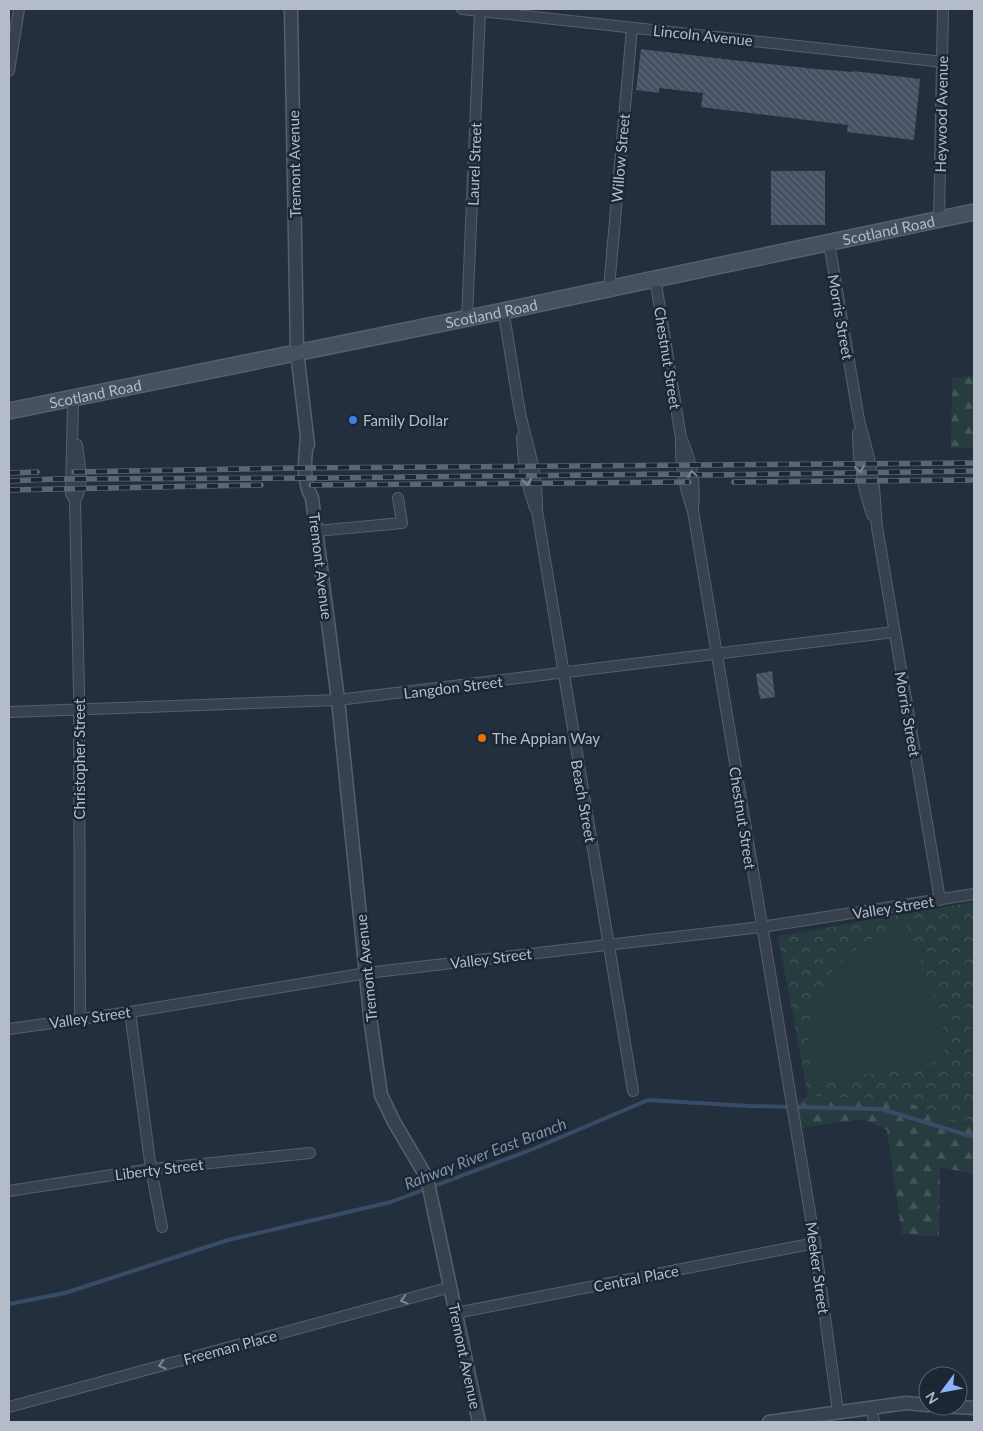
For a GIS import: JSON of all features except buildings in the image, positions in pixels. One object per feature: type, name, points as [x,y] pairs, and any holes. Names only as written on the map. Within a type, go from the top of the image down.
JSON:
[{"type":"main road","name":"Scotland Road","points":[[9,412],[504,311],[974,212]]},
{"type":"street","points":[[9,71],[19,9]]},
{"type":"street","name":"Tremont Avenue","points":[[290,9],[297,352],[307,439],[304,464],[308,492],[312,498],[338,700],[371,1024],[381,1095],[394,1122],[427,1178],[478,1422]]},
{"type":"street","name":"Lincoln Avenue","points":[[462,9],[943,62]]},
{"type":"street","name":"Heywood Avenue","points":[[939,220],[943,9]]},
{"type":"street","name":"Laurel Street","points":[[467,318],[480,11]]},
{"type":"street","name":"Willow Street","points":[[609,288],[632,28]]},
{"type":"street","name":"Morris Street","points":[[829,243],[858,420],[858,456],[863,488],[877,527],[940,900]]},
{"type":"street","name":"Chestnut Street","points":[[655,278],[681,438],[680,460],[685,489],[693,511],[795,1124]]},
{"type":"street","name":"Beach Street","points":[[504,311],[521,417],[523,460],[528,490],[537,511],[633,1091]]},
{"type":"street","name":"Christopher Street","points":[[73,399],[74,425],[71,494],[75,500],[79,708],[80,1019]]},
{"type":"street","points":[[316,531],[402,522],[398,498]]},
{"type":"street","name":"Langdon Street","points":[[9,712],[338,700],[563,674],[894,632]]},
{"type":"street","name":"Valley Street","points":[[9,1029],[130,1012],[367,973],[761,927],[974,894]]},
{"type":"street","points":[[130,1012],[151,1169],[162,1227]]},
{"type":"street","name":"Meeker Street","points":[[795,1124],[815,1243],[838,1412]]},
{"type":"street","name":"Liberty Street","points":[[9,1191],[151,1169],[310,1153]]},
{"type":"street","name":"Central Place","points":[[456,1313],[815,1243]]},
{"type":"street","name":"Freeman Place","points":[[9,1407],[451,1287]]},
{"type":"street","points":[[769,1422],[906,1403],[918,1404]]},
{"type":"street","points":[[871,1408],[874,1422]]},
{"type":"green space","points":[[974,376],[974,448],[951,448],[952,378]]},
{"type":"green space","points":[[974,902],[974,1128],[899,1099],[808,1096],[778,936]]},
{"type":"green space","points":[[907,926],[938,1005],[947,1046],[936,1061],[902,1069],[813,1081],[808,1041],[813,1013],[819,994],[828,978],[853,951],[868,941]]},
{"type":"green space","points":[[974,1008],[974,1078],[969,1042]]},
{"type":"green space","points":[[808,1096],[899,1099],[974,1128],[974,1174],[940,1167],[939,1237],[902,1234],[887,1130],[863,1119],[800,1128],[797,1103]]},
{"type":"waterway","name":"Rahway River East Branch","points":[[9,1304],[65,1293],[228,1240],[391,1202],[533,1149],[648,1100],[749,1106],[881,1109],[974,1137]]},
{"type":"railway","points":[[74,472],[295,468],[974,463]]},
{"type":"railway","points":[[9,481],[54,479],[707,475],[974,471]]},
{"type":"railway","points":[[9,473],[37,472]]},
{"type":"railway","points":[[734,482],[974,480]]},
{"type":"railway","points":[[311,485],[689,482]]},
{"type":"railway","points":[[9,490],[261,485]]},
{"type":"place","name":"Family Dollar","points":[[353,420]]},
{"type":"place","name":"The Appian Way","points":[[482,738]]}]
